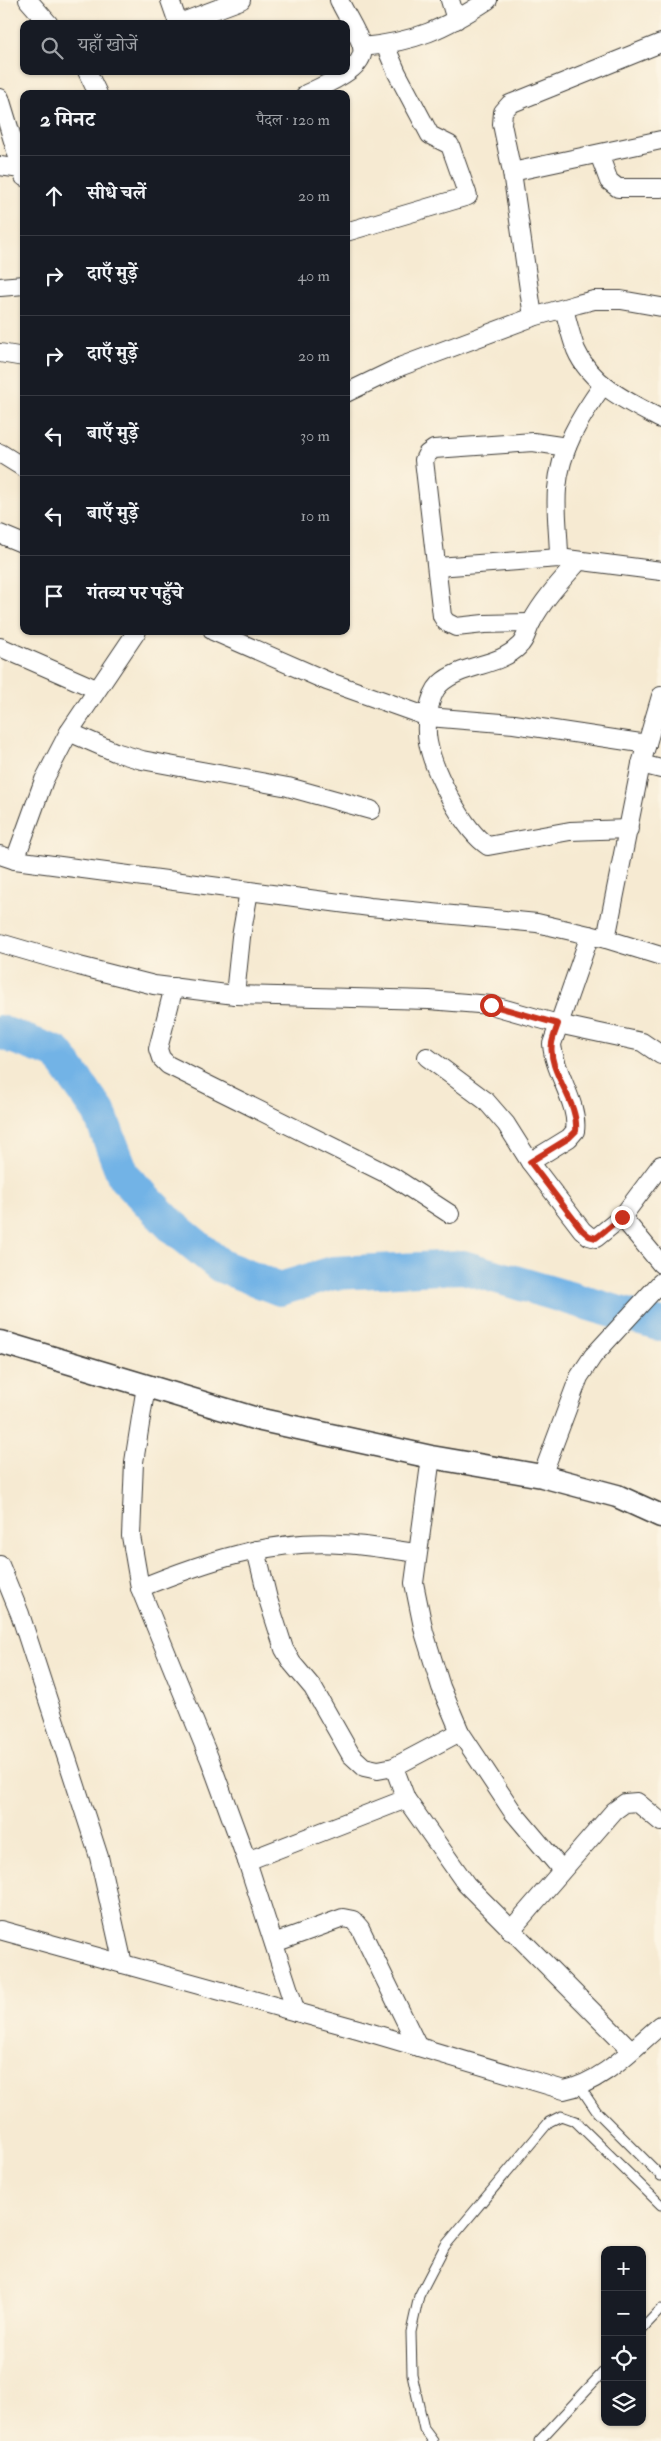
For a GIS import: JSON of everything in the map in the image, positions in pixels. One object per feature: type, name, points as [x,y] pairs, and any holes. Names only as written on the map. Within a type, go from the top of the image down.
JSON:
[{"type":"street","points":[[28,0],[46,20]]},
{"type":"street","points":[[170,0],[177,20]]},
{"type":"street","points":[[186,20],[241,0]]},
{"type":"street","points":[[339,0],[349,20]]},
{"type":"street","points":[[450,0],[456,20]]},
{"type":"street","points":[[362,47],[385,45],[420,38],[456,20],[488,0]]},
{"type":"street","points":[[350,22],[362,47],[361,60],[350,70]]},
{"type":"street","points":[[533,316],[512,172],[502,124],[502,112],[510,104],[661,43]]},
{"type":"street","points":[[350,231],[468,196],[450,144],[430,135],[397,73],[385,45]]},
{"type":"street","points":[[88,75],[96,90]]},
{"type":"street","points":[[313,90],[341,75]]},
{"type":"street","points":[[0,98],[20,163]]},
{"type":"street","points":[[512,172],[661,140]]},
{"type":"street","points":[[599,154],[609,181],[618,188],[661,188]]},
{"type":"street","points":[[0,166],[20,172]]},
{"type":"street","points":[[0,287],[20,285]]},
{"type":"street","points":[[350,391],[402,366],[533,316],[564,310],[594,300],[621,300],[661,307]]},
{"type":"street","points":[[564,310],[577,351],[590,372],[604,385],[631,404],[661,419]]},
{"type":"street","points":[[0,354],[20,356]]},
{"type":"street","points":[[559,558],[557,489],[567,447],[576,424],[604,385]]},
{"type":"street","points":[[531,623],[451,626],[442,616],[424,460],[427,454],[434,449],[501,442],[533,442],[567,447]]},
{"type":"street","points":[[0,453],[20,466]]},
{"type":"street","points":[[0,534],[20,542]]},
{"type":"street","points":[[437,567],[559,558],[661,572]]},
{"type":"street","points":[[578,562],[549,595],[531,623],[522,642],[510,653],[452,676],[440,683],[433,693],[428,717],[428,742],[452,801],[474,834],[488,846],[570,831],[629,829]]},
{"type":"street","points":[[133,635],[69,732],[44,780],[8,858],[453,917],[537,923],[598,937],[661,956]]},
{"type":"street","points":[[221,635],[328,682],[428,717],[514,724],[647,744]]},
{"type":"street","points":[[0,648],[96,689]]},
{"type":"street","points":[[530,1162],[569,1138],[576,1131],[575,1114],[553,1058],[552,1044],[558,1024],[598,937],[629,829],[641,764],[661,696]]},
{"type":"street","points":[[69,732],[115,752],[142,760],[288,788],[370,810]]},
{"type":"street","points":[[641,764],[661,769]]},
{"type":"street","points":[[235,995],[241,937],[249,891]]},
{"type":"street","points":[[0,943],[154,985],[235,995],[429,1000],[491,1005],[558,1024],[642,1042],[661,1055]]},
{"type":"street","points":[[174,987],[158,1049],[161,1058],[168,1065],[393,1177],[450,1214]]},
{"type":"street","points":[[427,1058],[486,1101],[506,1124],[530,1162],[582,1230],[589,1236],[596,1238],[622,1217],[661,1165]]},
{"type":"street","points":[[622,1217],[640,1242],[661,1264]]},
{"type":"street","points":[[542,1476],[574,1389],[593,1356],[660,1284]]},
{"type":"street","points":[[0,1342],[257,1419],[431,1457],[542,1476],[617,1496],[661,1516]]},
{"type":"street","points":[[146,1386],[134,1462],[131,1536],[140,1588],[210,1760],[248,1861],[296,2012]]},
{"type":"street","points":[[431,1457],[414,1584],[424,1632],[441,1687],[460,1732],[513,1812],[562,1870]]},
{"type":"street","points":[[140,1588],[194,1566],[256,1550],[292,1545],[340,1544],[417,1553]]},
{"type":"street","points":[[256,1550],[268,1599],[284,1649],[292,1663],[313,1688],[351,1755],[364,1767],[378,1770],[394,1767],[460,1732]]},
{"type":"street","points":[[0,1565],[20,1614],[96,1848],[123,1964]]},
{"type":"street","points":[[394,1767],[406,1799],[466,1884],[510,1931],[631,2050]]},
{"type":"street","points":[[248,1861],[406,1799]]},
{"type":"street","points":[[510,1931],[614,1811],[625,1803],[637,1802],[661,1822]]},
{"type":"street","points":[[274,1943],[343,1918],[353,1920],[360,1928],[418,2047]]},
{"type":"street","points":[[0,1930],[296,2012],[564,2090],[580,2086],[595,2079],[661,2025]]},
{"type":"lane","points":[[580,2086],[597,2112],[661,2176]]},
{"type":"lane","points":[[433,2441],[424,2429],[412,2374],[412,2332],[419,2296],[445,2246],[549,2122],[561,2116],[575,2121],[661,2205]]},
{"type":"lane","points":[[646,2325],[661,2309]]},
{"type":"lane","points":[[539,2441],[601,2374]]},
{"type":"waterway","points":[[0,1032],[57,1053],[99,1112],[124,1177],[172,1226],[221,1266],[280,1289],[333,1273],[463,1267],[661,1325]]},
{"type":"route","points":[[491,1005],[558,1024],[552,1044],[553,1058],[575,1114],[576,1131],[569,1138],[530,1162],[582,1230],[589,1236],[596,1238],[622,1217]]}]
